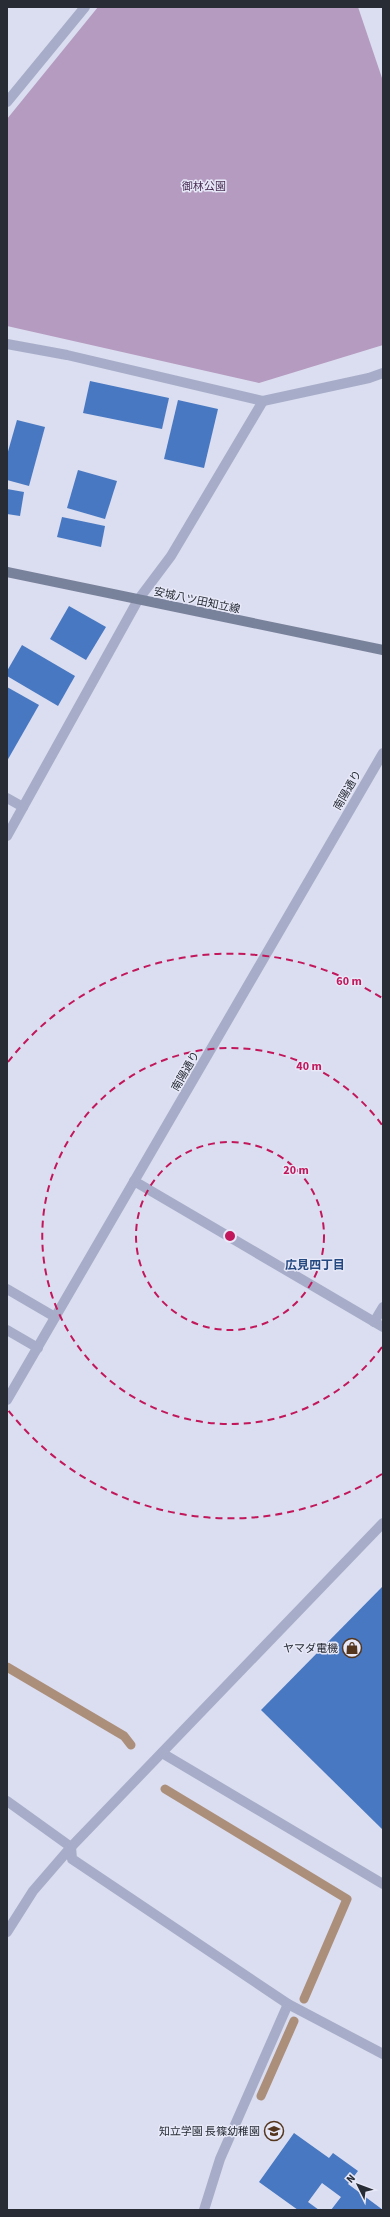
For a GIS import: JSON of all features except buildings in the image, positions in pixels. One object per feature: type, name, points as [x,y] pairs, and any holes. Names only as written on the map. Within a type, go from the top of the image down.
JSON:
[{"type":"main road","name":"安城八ツ田知立線","points":[[7,572],[383,650]]},
{"type":"street","points":[[7,102],[85,7]]},
{"type":"street","points":[[7,344],[67,355],[263,402],[369,378],[383,373]]},
{"type":"street","points":[[7,836],[138,600],[171,556],[263,402]]},
{"type":"street","name":"南陽通り","points":[[7,1400],[383,753]]},
{"type":"street","points":[[7,798],[23,807]]},
{"type":"street","points":[[134,1181],[379,1325],[383,1307]]},
{"type":"street","points":[[7,1290],[55,1317]]},
{"type":"street","points":[[7,1330],[38,1348]]},
{"type":"street","points":[[7,1932],[33,1890],[71,1847],[383,1523]]},
{"type":"street","points":[[162,1753],[383,1884]]},
{"type":"street","points":[[7,1801],[71,1847],[72,1859],[288,2004],[383,2054]]},
{"type":"street","points":[[204,2210],[220,2159],[288,2004]]},
{"type":"green space","name":"御林公園","points":[[98,7],[358,7],[383,81],[383,345],[259,383],[7,326],[7,119]]},
{"type":"waterway","points":[[7,1667],[124,1736],[131,1745]]},
{"type":"waterway","points":[[165,1789],[347,1899],[304,1999]]},
{"type":"waterway","points":[[261,2096],[294,2021]]},
{"type":"place","name":"ヤマダ電機","points":[[352,1648]]},
{"type":"place","name":"知立学園 長篠幼稚園","points":[[274,2131]]},
{"type":"district","name":"広見四丁目","points":[[315,1265]]}]
